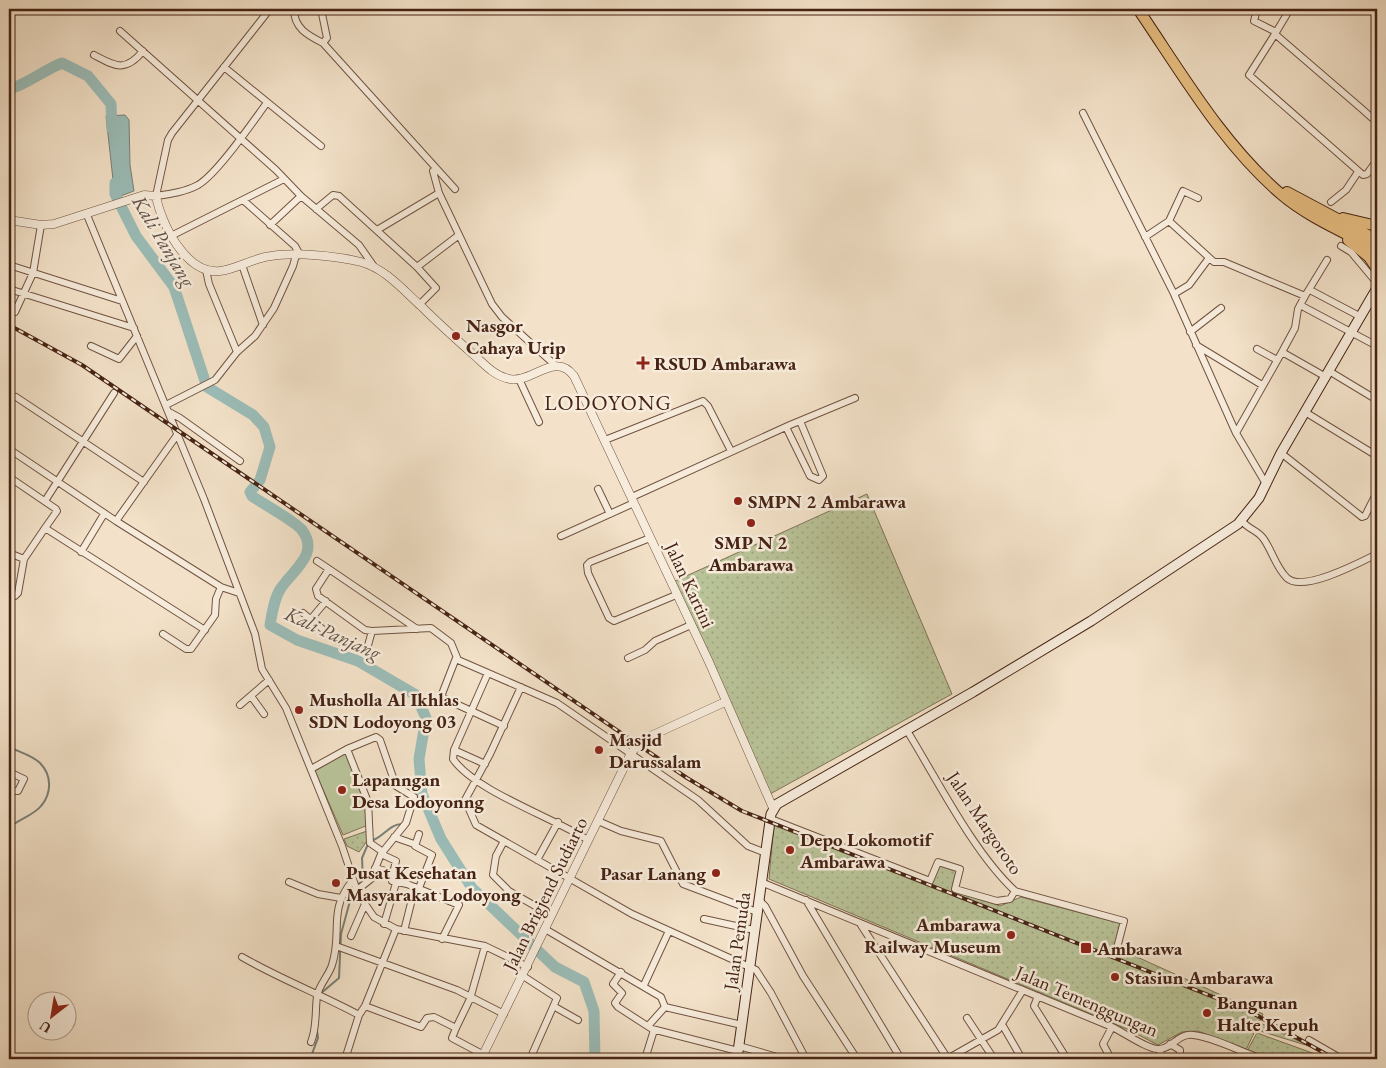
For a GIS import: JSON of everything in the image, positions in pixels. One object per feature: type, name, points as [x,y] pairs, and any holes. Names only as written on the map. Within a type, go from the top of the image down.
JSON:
[{"type":"highway","points":[[1138,9],[1244,159],[1271,185],[1377,250]]},
{"type":"highway","points":[[1318,214],[1377,226]]},
{"type":"highway","points":[[1318,214],[1377,240]]},
{"type":"highway","points":[[1318,214],[1369,258],[1377,269]]},
{"type":"main road","points":[[773,808],[782,800],[973,692],[1091,622],[1242,520],[1254,507],[1281,453],[1377,288]]},
{"type":"main road","name":"Jalan Pemuda","points":[[738,1052],[756,912],[773,808]]},
{"type":"street","points":[[270,9],[168,140],[156,196],[164,225],[188,258],[206,270],[219,271],[269,256],[298,255],[344,259],[375,268],[388,276],[494,372],[504,378],[519,380],[555,365],[502,318],[492,304],[438,193],[434,171]]},
{"type":"street","points":[[294,9],[294,18],[304,34],[322,43],[455,189]]},
{"type":"street","points":[[321,9],[327,38],[322,43]]},
{"type":"street","points":[[1256,9],[1254,21],[1275,33],[1372,118],[1377,118]]},
{"type":"street","points":[[1290,9],[1249,75],[1363,176],[1367,174],[1377,160]]},
{"type":"street","points":[[120,30],[284,178],[301,196],[359,245],[375,268]]},
{"type":"street","points":[[94,55],[115,66],[123,66],[134,62],[143,52]]},
{"type":"street","points":[[224,67],[266,104],[321,146]]},
{"type":"street","points":[[9,220],[41,225],[54,224],[87,215],[113,204],[144,195],[156,196],[184,190],[200,184],[240,138],[266,104]]},
{"type":"street","points":[[1082,113],[1174,294],[1236,433],[1266,484]]},
{"type":"street","points":[[1331,202],[1346,190],[1358,172]]},
{"type":"street","points":[[171,236],[284,178]]},
{"type":"street","points":[[1145,237],[1169,221],[1183,191],[1198,198]]},
{"type":"street","points":[[377,230],[438,193]]},
{"type":"street","points":[[316,209],[336,194],[417,267],[436,288],[419,305]]},
{"type":"street","points":[[270,225],[301,196]]},
{"type":"street","points":[[167,409],[215,380],[237,352],[255,336],[286,283],[298,255],[295,246],[243,200]]},
{"type":"street","points":[[87,215],[176,435],[204,499],[255,634],[262,670],[286,708],[342,846],[355,886],[365,904],[374,917],[396,929],[485,946],[528,967]]},
{"type":"street","points":[[1169,221],[1216,263],[1224,262],[1305,296]]},
{"type":"street","points":[[15,312],[32,273],[41,225]]},
{"type":"street","points":[[417,267],[459,235]]},
{"type":"street","points":[[1341,246],[1351,252],[1377,283]]},
{"type":"street","points":[[1174,294],[1188,285],[1209,258]]},
{"type":"street","points":[[1236,433],[1295,328],[1300,305],[1327,260]]},
{"type":"street","points":[[9,265],[122,301]]},
{"type":"street","points":[[242,265],[263,325]]},
{"type":"street","points":[[206,270],[209,284],[237,352]]},
{"type":"street","points":[[9,289],[134,328]]},
{"type":"street","points":[[1310,290],[1360,317]]},
{"type":"street","points":[[1300,305],[1377,346]]},
{"type":"street","points":[[1190,332],[1221,308]]},
{"type":"street","points":[[91,346],[119,359],[137,336]]},
{"type":"street","points":[[1195,344],[1262,385]]},
{"type":"street","points":[[1258,349],[1278,360]]},
{"type":"street","points":[[1282,352],[1377,400]]},
{"type":"street","name":"Jalan Kartini","points":[[555,365],[567,368],[574,376],[606,440],[690,626],[709,662],[773,808]]},
{"type":"street","points":[[519,380],[540,422]]},
{"type":"street","points":[[45,501],[114,393]]},
{"type":"street","points":[[16,397],[144,482]]},
{"type":"street","points":[[561,536],[610,514],[633,500],[731,451],[855,398]]},
{"type":"street","points":[[606,440],[702,401],[708,406],[731,451]]},
{"type":"street","points":[[167,409],[240,461]]},
{"type":"street","points":[[1305,412],[1377,456]]},
{"type":"street","points":[[786,427],[810,476],[819,480],[823,476],[800,421]]},
{"type":"street","points":[[116,522],[176,435]]},
{"type":"street","points":[[9,449],[116,522],[222,587],[240,593]]},
{"type":"street","points":[[1281,453],[1360,516],[1365,516],[1375,502],[1377,492]]},
{"type":"street","points":[[9,477],[57,510],[24,559],[18,593],[15,596],[9,594]]},
{"type":"street","points":[[598,489],[610,514]]},
{"type":"street","points":[[81,552],[104,514]]},
{"type":"street","points":[[1242,520],[1248,528],[1263,538],[1284,575],[1292,582],[1303,582],[1330,576],[1377,554]]},
{"type":"street","points":[[45,528],[205,630]]},
{"type":"street","points":[[650,538],[587,565],[588,573],[598,597],[609,618],[614,621],[676,595]]},
{"type":"street","points":[[9,553],[24,559]]},
{"type":"street","points":[[317,562],[417,629]]},
{"type":"street","points":[[329,569],[316,589],[316,593],[326,602],[358,625],[372,631],[431,628],[436,631],[451,643],[456,658],[442,697],[504,726]]},
{"type":"street","points":[[163,634],[186,649],[191,649],[215,615],[216,599],[222,587]]},
{"type":"street","points":[[311,619],[326,602]]},
{"type":"street","points":[[302,613],[336,640],[364,651],[367,649],[372,631]]},
{"type":"street","points":[[628,658],[645,650],[655,641],[690,626]]},
{"type":"street","points":[[456,658],[558,703],[698,800],[748,846],[766,853]]},
{"type":"street","points":[[488,673],[454,750],[453,759],[477,781],[558,822],[588,840]]},
{"type":"street","points":[[240,705],[269,680]]},
{"type":"street","points":[[521,687],[477,781],[467,796],[466,804],[476,825],[668,933],[756,970],[772,993],[806,1059]]},
{"type":"street","points":[[251,696],[264,714]]},
{"type":"street","name":"Jalan Brigjend Sudiarto","points":[[482,1057],[528,967],[551,915],[631,753],[644,739],[725,702]]},
{"type":"street","name":"Jalan Margoroto","points":[[906,729],[982,852],[1002,880],[1015,891],[1124,921],[1126,923],[1118,944]]},
{"type":"street","points":[[311,769],[347,749],[375,737],[378,738],[396,786],[414,797],[406,823],[382,853],[371,879],[355,886],[340,898],[336,912],[336,946],[332,965],[317,993],[311,1042]]},
{"type":"street","points":[[347,749],[368,802],[369,840],[382,853],[396,862],[392,873],[392,881],[459,904],[442,939]]},
{"type":"street","points":[[454,750],[485,764]]},
{"type":"street","points":[[9,772],[24,779],[18,791],[9,791]]},
{"type":"street","points":[[598,821],[622,831],[661,841],[683,884],[756,912]]},
{"type":"street","points":[[536,860],[558,822]]},
{"type":"street","points":[[770,823],[930,881],[938,862],[960,869],[955,888],[997,901],[1009,899],[1015,891]]},
{"type":"street","points":[[414,844],[419,834]]},
{"type":"street","points":[[394,837],[414,844],[432,855],[417,888],[404,931]]},
{"type":"street","points":[[504,841],[496,856],[493,875],[509,891],[551,915]]},
{"type":"street","points":[[375,868],[392,873]]},
{"type":"street","points":[[289,882],[318,894],[340,898]]},
{"type":"street","points":[[384,924],[396,882]]},
{"type":"street","name":"Jalan Temenggungan","points":[[761,882],[1038,996],[1160,1049],[1180,1037],[1190,1034],[1205,1037],[1252,1058],[1263,1059]]},
{"type":"street","points":[[759,900],[765,906],[803,976],[857,1059]]},
{"type":"street","points":[[806,900],[901,1059]]},
{"type":"street","points":[[351,936],[365,904]]},
{"type":"street","points":[[704,919],[754,930]]},
{"type":"street","points":[[860,924],[948,1059],[1003,1026],[1023,990]]},
{"type":"street","points":[[347,1059],[359,1015],[365,1006],[381,962],[396,929]]},
{"type":"street","points":[[543,932],[644,985],[661,997],[665,1007]]},
{"type":"street","points":[[644,985],[668,933]]},
{"type":"street","points":[[336,946],[470,995],[504,1014]]},
{"type":"street","points":[[482,1057],[452,1038],[470,999],[485,946]]},
{"type":"street","points":[[242,957],[285,981],[317,993],[359,1015]]},
{"type":"street","points":[[621,972],[613,984],[622,993],[615,1005],[651,1028],[738,1052],[784,1059]]},
{"type":"street","points":[[523,976],[555,996],[557,1002],[530,1059]]},
{"type":"street","points":[[1038,996],[1034,1006],[1067,1059]]},
{"type":"street","points":[[365,1006],[421,1027],[430,1016],[456,1028]]},
{"type":"street","points":[[555,1006],[578,1020]]},
{"type":"street","points":[[665,1007],[742,1025]]},
{"type":"street","points":[[645,1059],[651,1028],[665,1007]]},
{"type":"street","points":[[967,1018],[994,1059]]},
{"type":"street","points":[[1003,1026],[1022,1059]]},
{"type":"street","points":[[1111,1059],[1103,1044],[1112,1027]]},
{"type":"street","points":[[1309,1040],[1342,1059]]},
{"type":"street","points":[[1170,1044],[1180,1050],[1180,1057],[1182,1059]]},
{"type":"street","points":[[1160,1049],[1161,1059]]},
{"type":"green space","points":[[867,494],[952,694],[770,794],[673,582]]},
{"type":"green space","name":"Lapanngan Desa Lodoyonng","points":[[346,753],[367,809],[368,825],[343,835],[315,771]]},
{"type":"green space","name":"Ambarawa Railway Museum","points":[[774,823],[930,884],[938,863],[960,871],[953,891],[1000,906],[1021,897],[1122,924],[1115,947],[1263,1014],[1246,1050],[1198,1031],[1182,1032],[1158,1045],[1129,1030],[769,879]]},
{"type":"green space","points":[[367,831],[367,841],[359,852],[347,846],[344,839]]},
{"type":"green space","points":[[1260,1023],[1312,1047],[1257,1030]]},
{"type":"green space","points":[[1257,1033],[1329,1059],[1270,1059],[1247,1051]]},
{"type":"water","points":[[125,115],[129,120],[130,165],[134,191],[115,198],[106,116]]},
{"type":"waterway","name":"Kali Panjang","points":[[9,89],[21,85],[62,63],[88,76],[111,104],[112,129]]},
{"type":"waterway","name":"Kali Panjang","points":[[115,183],[115,194],[136,236],[174,287],[207,387],[253,415],[264,427],[270,447],[260,480],[250,492],[252,496],[298,526],[307,539],[308,547],[303,561],[286,581],[277,596],[270,625],[297,640],[358,661],[416,695],[426,718],[419,759],[422,794],[441,839],[472,888],[555,967],[584,982],[594,1011],[595,1059]]},
{"type":"waterway","points":[[9,747],[37,760],[47,773],[49,784],[49,790],[41,806],[9,828]]},
{"type":"waterway","points":[[414,794],[421,785]]},
{"type":"waterway","points":[[371,841],[390,828],[402,824]]},
{"type":"waterway","points":[[357,885],[363,881],[362,858],[368,844]]},
{"type":"waterway","points":[[320,994],[339,978],[341,934],[350,901],[347,893],[353,888]]},
{"type":"waterway","points":[[310,1059],[318,1038],[317,1031]]},
{"type":"railway","points":[[9,325],[82,365],[687,778],[742,811],[1249,1011],[1335,1059]]},
{"type":"place","name":"Nasgor Cahaya Urip","points":[[456,336]]},
{"type":"place","name":"RSUD Ambarawa","points":[[643,363]]},
{"type":"place","name":"SMPN 2 Ambarawa","points":[[738,501]]},
{"type":"place","name":"SMP N 2 Ambarawa","points":[[751,523]]},
{"type":"place","name":"Musholla Al Ikhlas SDN Lodoyong 03","points":[[299,710]]},
{"type":"place","name":"Masjid Darussalam","points":[[599,750]]},
{"type":"place","name":"Lapanngan Desa Lodoyonng","points":[[342,790]]},
{"type":"place","name":"Depo Lokomotif Ambarawa","points":[[790,850]]},
{"type":"place","name":"Pasar Lanang","points":[[716,873]]},
{"type":"place","name":"Pusat Kesehatan Masyarakat Lodoyong","points":[[336,883]]},
{"type":"place","name":"Ambarawa Railway Museum","points":[[1011,935]]},
{"type":"place","name":"Ambarawa","points":[[1086,948]]},
{"type":"place","name":"Stasiun Ambarawa","points":[[1115,977]]},
{"type":"place","name":"Bangunan Halte Kepuh","points":[[1207,1013]]},
{"type":"district","name":"LODOYONG","points":[[608,402]]}]
